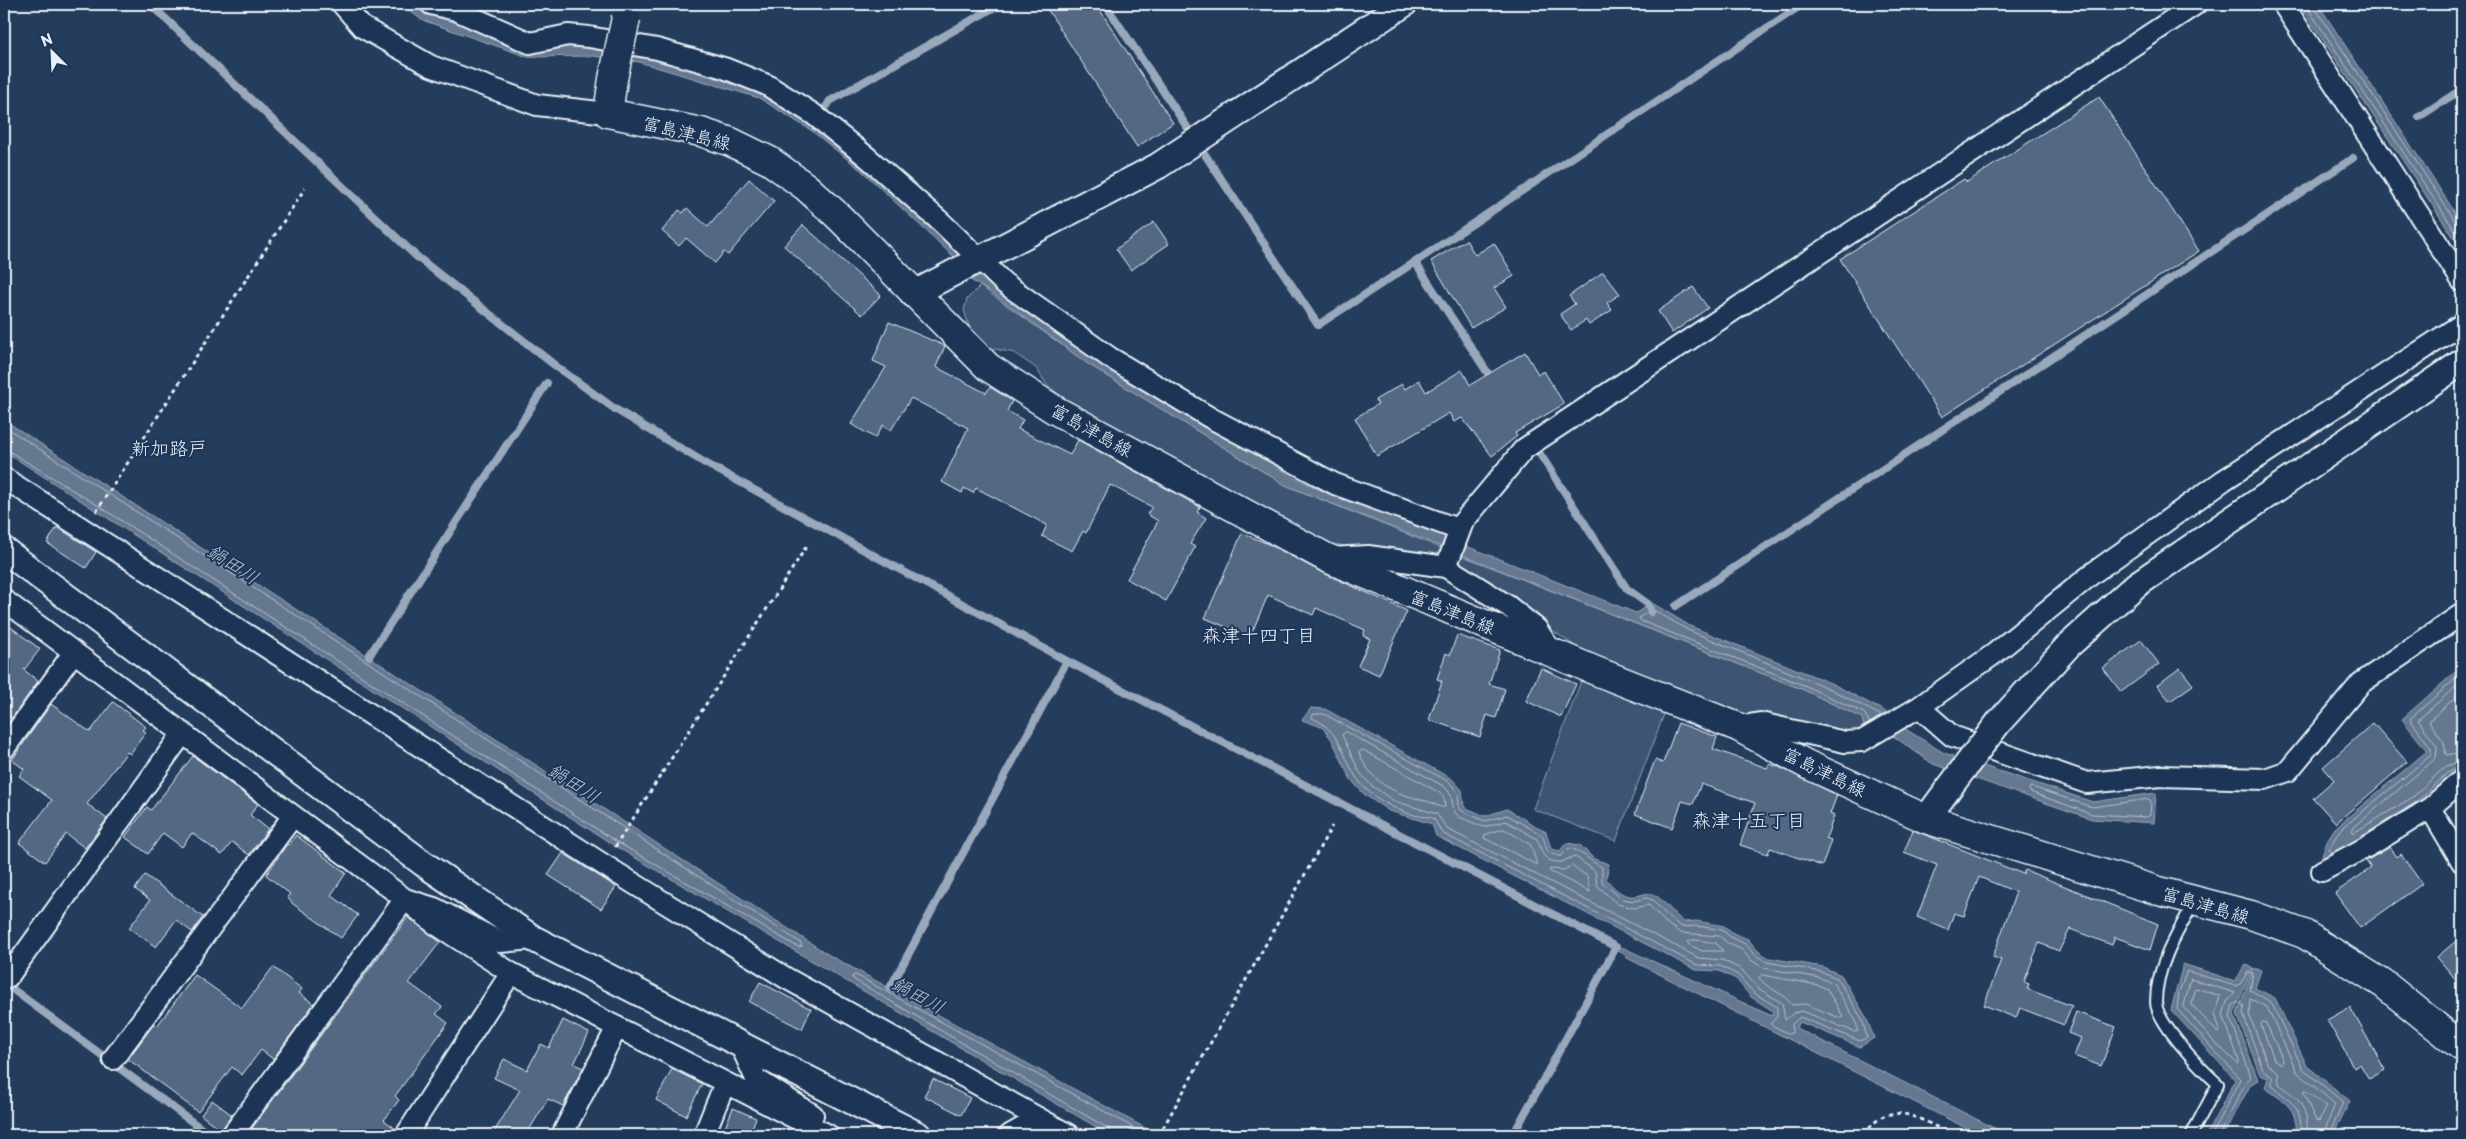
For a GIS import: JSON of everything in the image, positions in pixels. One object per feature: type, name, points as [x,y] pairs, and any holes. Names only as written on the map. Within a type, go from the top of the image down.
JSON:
[{"type":"main road","points":[[608,113],[627,11]]},
{"type":"main road","name":"富島津島線","points":[[608,113],[701,132],[731,142],[770,161],[806,188],[839,217],[913,294],[988,367],[1055,410],[1327,558],[1738,727],[1806,764],[1926,819],[2251,916],[2304,934],[2385,985],[2462,1048]]},
{"type":"street","points":[[342,4],[362,27],[431,66],[537,105],[608,113]]},
{"type":"street","points":[[431,4],[456,10],[530,43],[568,35],[657,49],[724,68],[767,85],[813,114],[859,151],[1004,283],[1109,357],[1209,417],[1453,547],[1508,606],[1538,629],[1551,651]]},
{"type":"street","points":[[913,294],[1158,166],[1404,4]]},
{"type":"street","points":[[1453,547],[1462,522],[1524,449],[2196,4]]},
{"type":"street","points":[[2283,4],[2462,281]]},
{"type":"street","points":[[1738,727],[1760,723],[1844,742],[1862,741],[1919,707],[1994,654],[2093,573],[2224,480],[2462,324]]},
{"type":"street","points":[[1926,819],[1999,722],[2068,646],[2136,584],[2462,362]]},
{"type":"street","points":[[4,478],[604,865],[769,968],[1069,1135]]},
{"type":"street","points":[[1327,558],[1368,556],[1453,547]]},
{"type":"street","points":[[4,550],[424,864],[534,939],[918,1135]]},
{"type":"street","points":[[4,600],[405,899],[434,923],[511,973],[828,1135]]},
{"type":"street","points":[[1919,707],[1952,736],[2087,783],[2161,776],[2265,779],[2288,771],[2361,683],[2462,614]]},
{"type":"street","points":[[4,749],[74,652]]},
{"type":"street","points":[[8,977],[183,734]]},
{"type":"street","points":[[2322,871],[2374,843],[2430,808],[2462,780]]},
{"type":"street","points":[[2430,808],[2462,862]]},
{"type":"street","points":[[113,1059],[294,816]]},
{"type":"street","points":[[405,899],[434,908],[500,942],[534,939]]},
{"type":"street","points":[[232,1135],[405,899]]},
{"type":"street","points":[[406,1135],[511,973]]},
{"type":"street","points":[[562,1135],[617,1027]]},
{"type":"street","points":[[741,1046],[756,1079],[817,1117],[834,1135]]},
{"type":"street","points":[[704,1135],[725,1083]]},
{"type":"street","points":[[1010,1135],[1038,1119]]},
{"type":"lane","points":[[2191,1135],[2218,1084],[2195,1063],[2160,1016],[2156,1003],[2170,947],[2195,900]]},
{"type":"path","points":[[92,520],[305,188]]},
{"type":"path","points":[[610,855],[808,544]]},
{"type":"path","points":[[1159,1135],[1332,826]]},
{"type":"path","points":[[1865,1135],[1872,1123],[1881,1116],[1893,1113],[1911,1115],[1952,1135]]},
{"type":"shaded area","points":[[980,286],[1088,364],[1285,485],[1441,548],[1437,554],[1423,559],[1333,544],[1241,498],[1064,398],[1047,385],[1036,368],[1014,353],[986,347],[971,332],[964,310],[967,299]]},
{"type":"shaded area","points":[[1460,555],[1804,690],[1862,718],[1864,726],[1853,733],[1836,734],[1761,716],[1729,712],[1581,650],[1460,567],[1456,562]]},
{"type":"shaded area","points":[[1583,676],[1666,709],[1616,841],[1533,809]]},
{"type":"water","points":[[400,4],[417,4],[435,13],[571,43],[641,54],[723,76],[763,92],[823,129],[965,254],[1246,447],[1293,477],[1331,495],[1418,527],[1447,534],[1466,546],[1636,613],[1652,603],[1690,626],[1833,684],[1886,712],[1907,730],[1944,753],[2093,802],[2156,793],[2154,823],[2092,819],[1933,764],[1893,736],[1864,726],[1862,718],[1804,690],[1285,485],[1088,364],[992,293],[969,279],[955,258],[862,171],[812,131],[759,98],[639,62],[593,56],[528,57],[422,20]]},
{"type":"water","points":[[2299,4],[2318,4],[2462,223],[2462,250]]},
{"type":"water","points":[[4,420],[829,955],[1158,1135],[1110,1135],[615,846],[4,451]]},
{"type":"water","points":[[2462,666],[2462,770],[2451,777],[2419,806],[2319,864],[2328,839],[2335,828],[2427,751],[2402,719]]},
{"type":"water","points":[[1311,708],[1325,709],[1452,779],[1462,790],[1464,807],[1485,816],[1507,809],[1546,832],[1551,849],[1560,851],[1566,843],[1580,845],[1594,859],[1609,864],[1606,879],[1623,894],[1636,896],[1652,894],[1662,900],[1684,922],[1696,921],[1724,926],[1735,934],[1748,939],[1758,951],[1769,958],[1823,967],[1841,975],[1866,1017],[1874,1038],[1860,1047],[1800,1022],[1796,1028],[2008,1135],[1980,1135],[1627,958],[1616,947],[1624,948],[1772,1016],[1773,1011],[1751,997],[1736,979],[1719,971],[1696,970],[1436,836],[1432,824],[1389,811],[1365,795],[1351,780],[1332,740],[1322,727],[1302,720]]},
{"type":"water","points":[[2183,964],[2235,981],[2246,965],[2252,967],[2234,1014],[2258,1080],[2251,1084],[2223,1135],[2206,1135],[2235,1080],[2171,1010]]},
{"type":"water","points":[[2253,968],[2261,970],[2255,988],[2275,998],[2307,1066],[2350,1101],[2333,1135],[2296,1135],[2295,1118],[2289,1107],[2265,1088],[2268,1078],[2260,1075],[2237,1014]]},
{"type":"building","points":[[1044,4],[1096,4],[1173,123],[1137,147]]},
{"type":"building","points":[[2099,97],[2199,251],[1942,417],[1840,259],[1964,179],[1967,182]]},
{"type":"building","points":[[749,179],[774,201],[728,255],[724,252],[715,263],[686,238],[679,246],[662,231],[679,210],[683,213],[687,208],[708,227]]},
{"type":"building","points":[[1154,222],[1169,244],[1131,270],[1116,249]]},
{"type":"building","points":[[803,225],[881,295],[862,315],[784,246]]},
{"type":"building","points":[[1466,240],[1475,255],[1494,243],[1514,276],[1494,288],[1506,307],[1471,328],[1431,261]]},
{"type":"building","points":[[1603,272],[1620,294],[1607,303],[1612,310],[1589,325],[1586,320],[1571,330],[1560,314],[1575,304],[1569,296]]},
{"type":"building","points":[[1693,287],[1708,308],[1672,333],[1658,311]]},
{"type":"building","points":[[889,322],[945,346],[936,367],[986,393],[990,387],[1012,401],[1007,411],[1023,420],[1018,429],[1070,455],[1078,440],[1200,507],[1197,512],[1206,518],[1190,544],[1195,547],[1166,601],[1127,579],[1158,521],[1147,514],[1152,507],[1110,485],[1086,533],[1083,531],[1072,551],[1042,536],[1047,525],[976,488],[973,493],[964,488],[962,493],[942,482],[968,428],[911,398],[891,430],[883,425],[875,438],[851,424],[886,367],[873,361]]},
{"type":"building","points":[[1525,352],[1538,374],[1544,371],[1564,404],[1515,433],[1517,436],[1492,456],[1462,418],[1454,422],[1449,413],[1377,456],[1355,418],[1378,404],[1375,400],[1402,384],[1405,389],[1419,380],[1426,392],[1462,370],[1470,385]]},
{"type":"building","points":[[57,527],[96,552],[86,568],[47,543]]},
{"type":"building","points":[[1242,533],[1407,611],[1379,675],[1358,666],[1370,639],[1363,636],[1365,630],[1316,608],[1313,615],[1268,595],[1250,637],[1205,618]]},
{"type":"building","points":[[4,622],[40,649],[24,670],[38,681],[12,718],[4,712]]},
{"type":"building","points":[[1457,635],[1500,650],[1489,684],[1505,689],[1496,718],[1487,715],[1480,737],[1429,720],[1442,681],[1437,679],[1446,653],[1450,655]]},
{"type":"building","points":[[2141,640],[2159,664],[2121,692],[2103,668]]},
{"type":"building","points":[[1541,668],[1576,684],[1561,717],[1526,701]]},
{"type":"building","points":[[2180,668],[2193,685],[2170,701],[2157,685]]},
{"type":"building","points":[[113,702],[146,727],[143,730],[146,732],[130,754],[127,752],[87,804],[107,819],[85,848],[66,834],[45,862],[19,843],[52,800],[19,776],[24,769],[12,760],[51,704],[90,732]]},
{"type":"building","points":[[1678,723],[1717,737],[1713,749],[1767,768],[1769,764],[1779,767],[1837,795],[1830,814],[1834,816],[1826,838],[1831,840],[1822,866],[1770,848],[1768,854],[1740,845],[1755,803],[1701,784],[1693,804],[1682,801],[1672,828],[1635,814],[1655,760],[1663,763]]},
{"type":"building","points":[[2373,723],[2407,762],[2336,823],[2313,798],[2334,780],[2323,767]]},
{"type":"building","points":[[193,756],[258,804],[250,815],[268,829],[249,855],[232,842],[222,855],[192,833],[182,847],[163,833],[148,854],[125,837],[147,807],[151,810]]},
{"type":"building","points":[[1913,830],[2023,874],[2025,870],[2158,924],[2150,950],[2115,937],[2112,945],[2070,929],[2059,951],[2039,943],[2024,982],[2029,984],[2027,989],[2072,1006],[2064,1025],[2020,1008],[2016,1018],[1984,1005],[2001,960],[1993,957],[2016,892],[1979,877],[1964,916],[1954,913],[1948,930],[1917,917],[1937,865],[1904,852]]},
{"type":"building","points":[[296,835],[346,873],[331,895],[358,915],[341,938],[293,904],[287,897],[290,894],[266,875],[287,844],[289,845]]},
{"type":"building","points":[[2390,847],[2397,857],[2401,854],[2422,884],[2360,928],[2335,893],[2371,868],[2366,861]]},
{"type":"building","points":[[563,853],[616,887],[601,909],[548,875]]},
{"type":"building","points":[[145,875],[203,917],[192,932],[176,920],[156,947],[129,928],[150,900],[135,889]]},
{"type":"building","points":[[408,917],[440,942],[409,983],[442,1007],[436,1014],[448,1023],[395,1096],[399,1100],[384,1120],[396,1129],[394,1135],[247,1135]]},
{"type":"building","points":[[2462,936],[2462,987],[2437,957]]},
{"type":"building","points":[[273,967],[302,989],[299,993],[314,1004],[273,1059],[261,1050],[242,1075],[232,1067],[198,1112],[128,1059],[154,1024],[157,1026],[195,975],[242,1008]]},
{"type":"building","points":[[760,982],[811,1009],[802,1029],[749,1002]]},
{"type":"building","points":[[2350,1007],[2385,1070],[2369,1079],[2360,1064],[2354,1068],[2327,1020]]},
{"type":"building","points":[[2076,1012],[2116,1027],[2101,1066],[2074,1056],[2081,1038],[2068,1033]]},
{"type":"building","points":[[563,1020],[589,1033],[574,1064],[583,1068],[563,1106],[548,1099],[526,1135],[492,1135],[520,1090],[494,1078],[504,1059],[527,1070],[541,1044],[549,1048]]},
{"type":"building","points":[[672,1069],[702,1084],[686,1116],[656,1100]]},
{"type":"building","points":[[933,1079],[970,1098],[961,1115],[924,1096]]},
{"type":"building","points":[[212,1100],[232,1115],[221,1130],[201,1115]]},
{"type":"building","points":[[733,1108],[756,1118],[749,1135],[722,1135]]},
{"type":"waterway","points":[[150,4],[416,256],[557,367],[615,409],[705,463],[1067,661],[1616,947],[1513,1135]]},
{"type":"waterway","points":[[824,110],[830,101],[1000,4]]},
{"type":"waterway","points":[[1105,4],[1189,130]]},
{"type":"waterway","points":[[1415,262],[1803,4]]},
{"type":"waterway","points":[[2419,117],[2462,89]]},
{"type":"waterway","points":[[1206,156],[1318,325],[1415,262],[1493,381]]},
{"type":"waterway","points":[[1676,606],[2353,158]]},
{"type":"waterway","points":[[369,656],[547,383]]},
{"type":"waterway","points":[[1538,451],[1627,589],[1648,604],[1651,612]]},
{"type":"waterway","name":"鍋田川","points":[[890,988],[1067,661]]},
{"type":"waterway","points":[[4,983],[210,1135]]},
{"type":"district","name":"新加路戸","points":[[169,447]]},
{"type":"district","name":"森津十四丁目","points":[[1259,634]]},
{"type":"district","name":"森津十五丁目","points":[[1749,819]]}]
